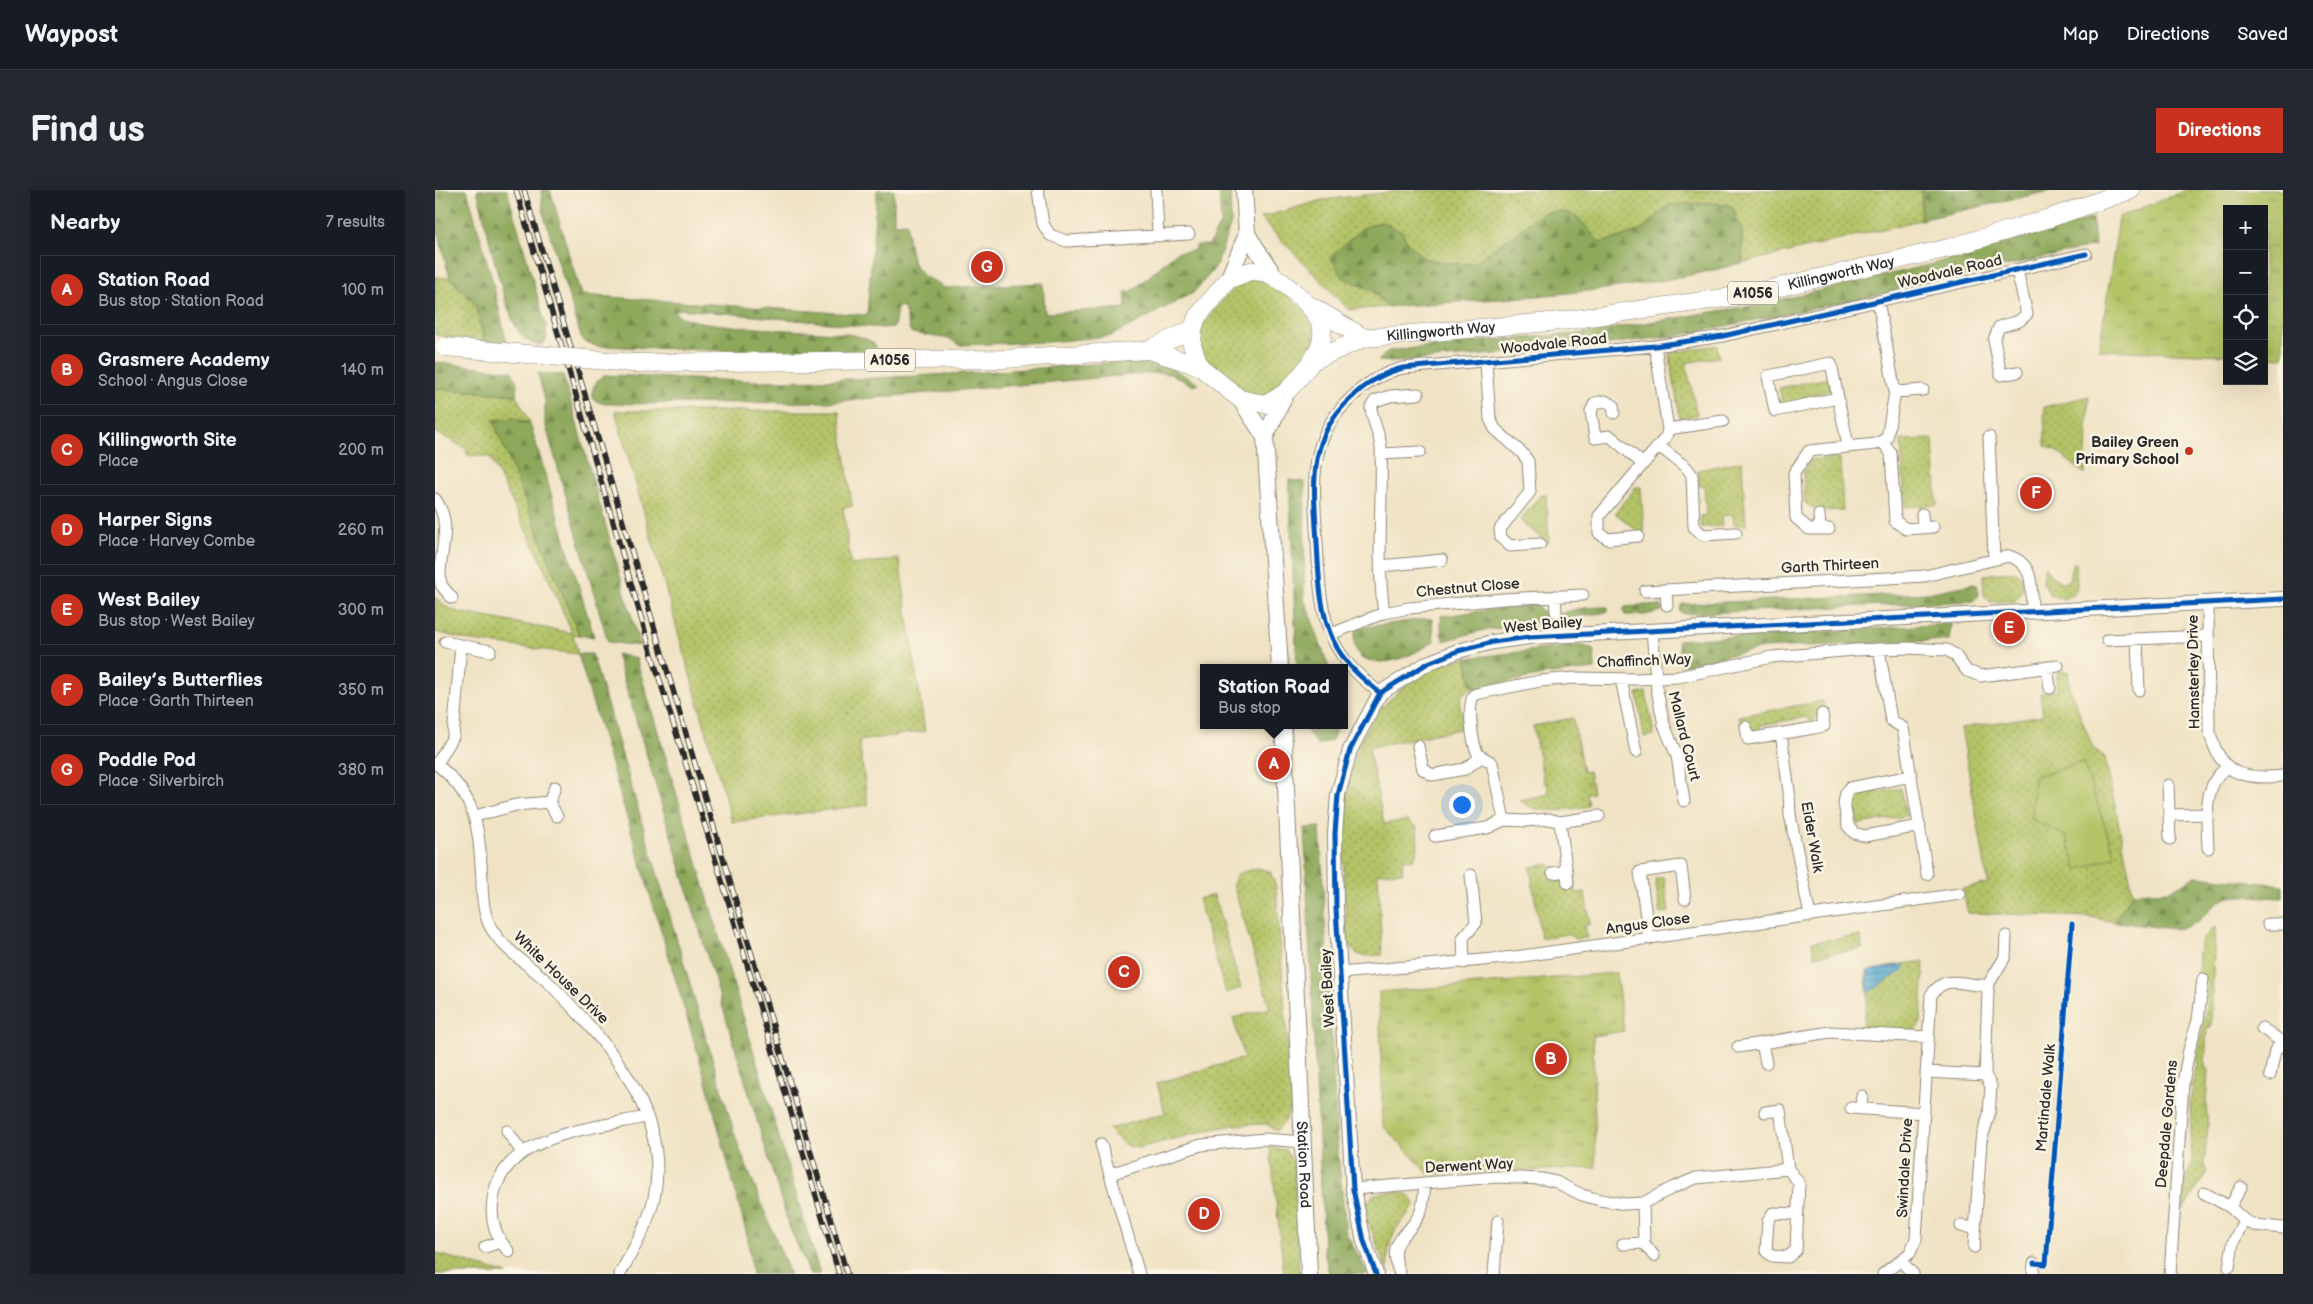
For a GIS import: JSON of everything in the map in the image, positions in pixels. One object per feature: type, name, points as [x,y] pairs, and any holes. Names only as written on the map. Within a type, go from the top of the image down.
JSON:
[{"type":"main road","points":[[1244,190],[1247,234],[1228,280],[1197,317],[1193,329],[1192,345],[1199,366],[1240,399],[1265,438],[1280,664]]},
{"type":"main road","name":"Killingworth Way","points":[[1312,361],[1364,338],[1561,321],[1745,294],[1949,248],[2050,218],[2131,190]]},
{"type":"main road","points":[[1247,234],[1273,274],[1311,306],[1319,318],[1322,332],[1318,354],[1286,394],[1265,438]]},
{"type":"main road","points":[[1228,280],[1250,271],[1273,274]]},
{"type":"main road","name":"Killingworth Way","points":[[1311,306],[1364,338]]},
{"type":"main road","name":"A1056","points":[[1148,350],[1193,329]]},
{"type":"main road","name":"A1056","points":[[440,346],[632,363],[1003,359],[1148,350],[1199,366]]},
{"type":"main road","points":[[1240,399],[1251,403],[1265,404],[1286,394]]},
{"type":"main road","name":"Station Road","points":[[1283,729],[1309,1274]]},
{"type":"street","points":[[1038,190],[1043,224],[1050,235],[1066,241],[1189,234]]},
{"type":"street","points":[[1156,190],[1158,235]]},
{"type":"street","name":"Woodvale Road","points":[[1380,693],[1353,672],[1331,634],[1322,610],[1319,587],[1313,482],[1321,442],[1339,408],[1359,390],[1390,371],[1403,368],[1486,363],[1655,346],[1723,336],[2086,254]]},
{"type":"street","points":[[2017,270],[2027,314],[2019,321],[1999,327],[1993,340],[2001,375],[2017,372]]},
{"type":"street","points":[[1819,515],[1824,529],[1809,529],[1796,518],[1794,472],[1809,451],[1883,442],[1887,438],[1890,429],[1895,392],[1877,301]]},
{"type":"street","points":[[1638,536],[1626,532],[1608,539],[1599,533],[1599,516],[1667,437],[1668,429],[1655,346]]},
{"type":"street","points":[[1486,363],[1490,419],[1495,429],[1522,453],[1528,461],[1530,492],[1500,529],[1501,538],[1509,546],[1533,540]]},
{"type":"street","points":[[1838,398],[1775,411],[1768,376],[1831,363],[1848,445]]},
{"type":"street","points":[[1895,392],[1923,390]]},
{"type":"street","points":[[1384,614],[1381,566],[1381,444],[1371,407],[1375,402],[1390,396],[1418,394]]},
{"type":"street","points":[[1614,413],[1613,405],[1605,401],[1595,402],[1591,410],[1595,438],[1611,436],[1643,464]]},
{"type":"street","points":[[1668,429],[1723,421]]},
{"type":"street","points":[[1989,437],[1994,559]]},
{"type":"street","points":[[1883,442],[1891,453],[1895,521],[1906,529],[1928,527],[1922,514]]},
{"type":"street","points":[[1659,446],[1687,468],[1692,475],[1694,527],[1703,535],[1732,533],[1728,521]]},
{"type":"street","points":[[1381,454],[1420,452]]},
{"type":"street","points":[[435,499],[444,516],[446,532],[439,568],[438,586],[452,598]]},
{"type":"street","name":"Chestnut Close","points":[[1381,566],[1438,560],[1433,548]]},
{"type":"street","name":"Garth Thirteen","points":[[1645,591],[1925,576],[1961,569],[2009,556],[2022,562],[2027,568],[2031,585],[2032,612]]},
{"type":"street","points":[[1666,590],[1667,605]]},
{"type":"street","name":"Chestnut Close","points":[[1331,634],[1384,614],[1409,608],[1583,595]]},
{"type":"street","points":[[1555,596],[1556,612]]},
{"type":"street","name":"West Bailey","points":[[1376,1274],[1362,1232],[1353,1189],[1340,972],[1335,833],[1338,795],[1350,750],[1380,693],[1428,663],[1458,651],[1493,642],[1529,637],[2283,599]]},
{"type":"street","name":"Hamsterley Drive","points":[[2208,603],[2209,729],[2212,742],[2227,768]]},
{"type":"street","name":"Mallard Court","points":[[1652,630],[1656,678],[1664,725],[1677,756],[1684,801]]},
{"type":"street","points":[[2107,640],[2208,636]]},
{"type":"street","points":[[2137,639],[2139,690]]},
{"type":"street","points":[[445,642],[490,651]]},
{"type":"street","points":[[436,763],[453,737],[461,646]]},
{"type":"street","name":"Chaffinch Way","points":[[1481,757],[1476,749],[1470,712],[1471,699],[1480,693],[1540,681],[1575,678],[1678,677],[1804,653],[1937,648],[1947,650],[1955,655],[1967,671],[1981,676],[2053,667],[2050,688]]},
{"type":"street","points":[[1879,649],[1891,720],[1903,728],[1927,874]]},
{"type":"street","points":[[1621,679],[1636,752]]},
{"type":"street","points":[[1746,727],[1748,739],[1824,726],[1822,714]]},
{"type":"street","name":"Eider Walk","points":[[1781,733],[1789,791],[1789,815],[1810,916]]},
{"type":"street","points":[[1418,746],[1423,769],[1432,775],[1465,769],[1481,757],[1492,763],[1503,820]]},
{"type":"street","name":"White House Drive","points":[[436,763],[452,778],[470,801],[480,839],[484,911],[491,928],[504,945],[541,976],[595,1030],[627,1074],[646,1117],[656,1161],[657,1178],[655,1192],[649,1216],[620,1274]]},
{"type":"street","points":[[2207,848],[2207,804],[2213,786],[2222,772],[2227,768],[2247,777],[2283,776]]},
{"type":"street","points":[[1911,776],[1850,788],[1845,798],[1848,826],[1853,833],[1865,836],[1920,826]]},
{"type":"street","points":[[2168,784],[2170,839]]},
{"type":"street","points":[[549,802],[555,787]]},
{"type":"street","points":[[475,816],[516,805],[549,802]]},
{"type":"street","points":[[549,802],[557,816]]},
{"type":"street","points":[[2169,815],[2206,814]]},
{"type":"street","points":[[1435,836],[1487,828],[1503,820],[1549,819],[1560,822],[1599,816]]},
{"type":"street","points":[[1560,822],[1569,883]]},
{"type":"street","points":[[1649,939],[1639,872],[1681,866],[1685,900]]},
{"type":"street","points":[[1553,872],[1567,871]]},
{"type":"street","points":[[1465,963],[1463,938],[1476,924],[1471,875]]},
{"type":"street","points":[[1671,885],[1683,883]]},
{"type":"street","name":"Angus Close","points":[[1340,972],[1465,963],[1649,939],[1960,894]]},
{"type":"street","points":[[2268,924],[2283,924]]},
{"type":"street","points":[[1974,1247],[1981,1141],[1989,1115],[1991,1086],[1985,1075],[1988,996],[1986,988],[2005,957],[2006,936]]},
{"type":"street","name":"Deepdale Gardens","points":[[2170,1274],[2183,1083],[2198,1020],[2203,979]]},
{"type":"street","name":"Swindale Drive","points":[[1883,1274],[1910,1253],[1916,1239],[1931,995],[1937,986],[1945,983],[1978,984],[1986,988]]},
{"type":"street","points":[[2262,1028],[2282,1042],[2275,1052],[2269,1075]]},
{"type":"street","points":[[1738,1047],[1830,1032],[1929,1037]]},
{"type":"street","points":[[1762,1043],[1766,1063]]},
{"type":"street","points":[[1926,1072],[1985,1075]]},
{"type":"street","points":[[1862,1096],[1856,1109],[1924,1113]]},
{"type":"street","points":[[1765,1112],[1780,1110],[1788,1169],[1799,1183],[1797,1214]]},
{"type":"street","points":[[509,1252],[500,1242],[492,1217],[495,1185],[505,1167],[522,1152],[572,1132],[646,1117]]},
{"type":"street","points":[[507,1131],[522,1152]]},
{"type":"street","points":[[1109,1174],[1201,1145],[1265,1139],[1303,1142]]},
{"type":"street","points":[[1101,1144],[1139,1274]]},
{"type":"street","name":"Derwent Way","points":[[1353,1189],[1497,1177],[1543,1179],[1556,1182],[1582,1195],[1626,1204],[1643,1203],[1696,1178],[1788,1169]]},
{"type":"street","points":[[1400,1274],[1395,1251],[1399,1238],[1421,1212],[1425,1183]]},
{"type":"street","points":[[2230,1207],[2241,1187]]},
{"type":"street","points":[[2204,1193],[2230,1207],[2243,1220],[2254,1225],[2283,1228]]},
{"type":"street","points":[[1643,1203],[1644,1243],[1654,1256]]},
{"type":"street","points":[[1494,1274],[1498,1220]]},
{"type":"street","points":[[2229,1267],[2233,1243],[2243,1220]]},
{"type":"street","points":[[1961,1226],[1975,1228]]},
{"type":"street","points":[[1484,1232],[1497,1234]]},
{"type":"street","points":[[485,1247],[500,1242]]},
{"type":"street","points":[[1623,1244],[1644,1243]]},
{"type":"street","points":[[1901,1261],[1913,1274]]},
{"type":"green space","points":[[435,190],[467,190],[492,279],[507,344],[485,342],[475,305],[450,278],[435,223]]},
{"type":"green space","points":[[477,190],[507,190],[546,326],[546,340],[543,344],[537,345],[523,337],[509,311],[502,291]]},
{"type":"green space","points":[[541,190],[550,190],[581,295],[867,315],[877,190],[894,190],[894,223],[907,222],[909,245],[913,260],[916,267],[927,278],[944,288],[1043,283],[1045,313],[1126,308],[1125,292],[1132,291],[1177,252],[1193,251],[1197,245],[1209,245],[1221,222],[1219,190],[1230,190],[1231,223],[1216,267],[1193,293],[1111,336],[1048,342],[959,345],[950,339],[912,333],[904,308],[901,306],[897,309],[894,327],[882,328],[680,309],[675,312],[683,318],[702,322],[853,335],[874,343],[876,349],[871,353],[844,355],[596,346],[582,340],[543,212]]},
{"type":"green space","points":[[1407,190],[1922,190],[1920,220],[1742,263],[1742,231],[1732,206],[1711,203],[1669,205],[1643,229],[1599,243],[1576,215],[1499,246],[1473,264],[1446,263],[1424,258],[1407,242],[1402,231],[1344,278],[1372,290],[1387,307],[1349,310],[1260,218],[1322,200]]},
{"type":"green space","points":[[1922,190],[2050,190],[2050,191],[1920,220]]},
{"type":"green space","points":[[2187,190],[2283,190],[2283,358],[2268,357],[2268,205],[2223,205],[2223,355],[2099,350],[2119,217]]},
{"type":"green space","points":[[1711,203],[1732,206],[1742,231],[1742,263],[1655,282],[1566,293],[1387,307],[1372,290],[1344,278],[1330,257],[1363,228],[1381,222],[1402,231],[1407,242],[1424,258],[1446,263],[1473,264],[1543,213],[1563,212],[1571,214],[1582,222],[1600,243],[1643,229],[1669,205]]},
{"type":"green space","points":[[2093,218],[2095,246],[1859,299],[1681,335],[1575,348],[1394,362],[1378,361],[1388,351],[1577,334],[1762,304],[1929,265]]},
{"type":"green space","points":[[435,277],[450,278],[475,305],[485,342],[435,335]]},
{"type":"green space","points":[[1253,279],[1269,281],[1306,311],[1314,327],[1314,345],[1281,388],[1265,396],[1247,395],[1208,364],[1203,356],[1199,339],[1204,322],[1233,288]]},
{"type":"green space","points":[[1717,345],[1719,357],[1686,363],[1697,415],[1680,418],[1669,353]]},
{"type":"green space","points":[[1134,361],[1160,365],[1184,375],[1199,384],[1194,386],[1171,374],[1153,373],[828,402],[604,404],[594,400],[593,392],[596,383],[605,375],[767,381],[859,379]]},
{"type":"green space","points":[[435,362],[512,371],[517,383],[516,395],[435,388]]},
{"type":"green space","points":[[538,373],[563,375],[640,646],[608,642],[545,423],[545,401]]},
{"type":"green space","points":[[1828,378],[1831,391],[1803,397],[1804,401],[1783,406],[1779,388]]},
{"type":"green space","points":[[435,388],[516,395],[530,423],[512,418],[579,635],[573,634],[578,654],[472,641],[435,632],[435,597],[447,607],[458,612],[572,633],[541,561],[490,457],[467,455],[467,449],[435,432]]},
{"type":"green space","points":[[2089,396],[2085,474],[2050,447],[2045,446],[2044,407]]},
{"type":"green space","points":[[615,411],[839,411],[852,506],[843,508],[851,565],[899,559],[925,731],[859,741],[868,805],[732,822]]},
{"type":"green space","points":[[512,418],[530,423],[594,637],[579,635],[493,420]]},
{"type":"green space","points":[[1933,439],[1937,505],[1905,507],[1901,440]]},
{"type":"green space","points":[[1840,458],[1843,510],[1819,511],[1805,503],[1803,472],[1811,460]]},
{"type":"green space","points":[[1742,461],[1746,525],[1734,525],[1733,515],[1721,516],[1722,526],[1701,527],[1700,516],[1706,515],[1704,486],[1699,486],[1698,470]]},
{"type":"green space","points":[[1289,480],[1305,482],[1304,598],[1328,664],[1297,664]]},
{"type":"green space","points":[[1636,487],[1641,487],[1644,534],[1641,534],[1615,513]]},
{"type":"green space","points":[[1540,495],[1546,495],[1549,542],[1546,542],[1520,521]]},
{"type":"green space","points":[[2076,563],[2077,588],[2075,593],[2064,599],[2050,595],[2043,582],[2045,565],[2050,575],[2063,583],[2069,580],[2072,564]]},
{"type":"green space","points":[[2013,571],[2023,580],[2023,588],[2018,597],[2015,601],[1990,602],[1984,595],[1983,575]]},
{"type":"green space","points":[[1974,584],[1978,586],[1978,596],[1973,601],[1684,614],[1679,611],[1682,604],[1927,593]]},
{"type":"green space","points":[[1537,604],[1541,611],[1555,616],[1568,611],[1587,608],[1608,607],[1608,612],[1480,631],[1444,641],[1441,634],[1441,616]]},
{"type":"green space","points":[[1662,606],[1662,611],[1645,615],[1625,615],[1623,611],[1625,607]]},
{"type":"green space","points":[[1432,618],[1434,641],[1409,655],[1388,662],[1379,662],[1361,658],[1357,651],[1354,640],[1358,628]]},
{"type":"green space","points":[[1951,624],[1949,640],[1763,648],[1681,666],[1678,640]]},
{"type":"green space","points":[[1581,645],[1594,650],[1595,669],[1543,675],[1472,689],[1466,658]]},
{"type":"green space","points":[[578,654],[592,654],[738,1145],[790,1274],[752,1274],[748,1239],[706,1081]]},
{"type":"green space","points":[[616,654],[636,658],[820,1274],[810,1274],[789,1226]]},
{"type":"green space","points":[[1466,658],[1472,689],[1462,694],[1460,706],[1465,728],[1371,747],[1369,751],[1384,824],[1407,820],[1417,827],[1418,849],[1414,859],[1405,860],[1402,863],[1403,872],[1378,873],[1382,955],[1360,955],[1353,950],[1347,939],[1343,853],[1346,795],[1361,741],[1378,712],[1410,682],[1436,666]]},
{"type":"green space","points":[[2068,671],[2070,689],[2093,748],[2105,757],[2133,893],[2114,922],[2091,917],[1968,913],[1962,889],[1988,883],[1961,728],[2043,715],[2040,693],[2058,690],[2056,678],[2059,672]]},
{"type":"green space","points":[[1646,692],[1654,735],[1644,737],[1637,694]]},
{"type":"green space","points":[[1823,701],[1825,710],[1817,712],[1817,717],[1812,722],[1805,717],[1761,725],[1759,733],[1751,730],[1749,724],[1741,725],[1739,716]]},
{"type":"green space","points":[[1573,718],[1583,772],[1589,771],[1593,793],[1587,794],[1589,806],[1544,810],[1527,805],[1520,800],[1549,794],[1547,783],[1544,783],[1533,726]]},
{"type":"green space","points":[[1306,729],[1336,729],[1332,740],[1317,745]]},
{"type":"green space","points":[[2083,762],[2115,856],[2077,870],[2066,836],[2032,819],[2034,777]]},
{"type":"green space","points":[[1901,788],[1906,816],[1858,824],[1853,796]]},
{"type":"green space","points":[[1320,827],[1337,1142],[1346,1233],[1368,1274],[1329,1274],[1324,1250],[1304,828]]},
{"type":"green space","points":[[1550,864],[1553,882],[1574,879],[1576,893],[1585,892],[1590,924],[1585,925],[1587,938],[1575,939],[1568,934],[1541,938],[1530,867]]},
{"type":"green space","points":[[1257,868],[1270,871],[1276,887],[1292,1103],[1285,1122],[1276,1131],[1266,1124],[1234,1125],[1138,1148],[1125,1145],[1108,1129],[1165,1113],[1157,1083],[1244,1058],[1233,1018],[1270,1008],[1233,884],[1237,874]]},
{"type":"green space","points":[[2196,876],[2283,885],[2283,898],[2229,897],[2222,900],[2196,923],[2182,928],[2114,922],[2133,893],[2170,891]]},
{"type":"green space","points":[[1664,877],[1669,912],[1660,913],[1655,879]]},
{"type":"green space","points":[[1214,895],[1241,988],[1226,993],[1198,899]]},
{"type":"green space","points":[[2215,927],[2211,1027],[2207,1027],[2205,1068],[2208,1069],[2206,1106],[2208,1125],[2204,1165],[2207,1172],[2183,1210],[2184,1180],[2192,1164],[2190,1103],[2206,1008],[2208,983],[2198,972],[2199,952],[2205,937]]},
{"type":"green space","points":[[1861,936],[1862,949],[1814,956],[1812,942]]},
{"type":"green space","points":[[1924,961],[1921,1023],[1914,1032],[1862,1029],[1868,999],[1866,976],[1883,971],[1889,966]]},
{"type":"green space","points":[[1616,973],[1624,1031],[1593,1036],[1596,1168],[1429,1174],[1383,1126],[1379,992]]},
{"type":"green space","points":[[1270,1147],[1285,1150],[1294,1163],[1299,1274],[1284,1274]]},
{"type":"green space","points":[[1392,1192],[1406,1194],[1411,1197],[1415,1204],[1393,1235],[1388,1254],[1388,1274],[1368,1221],[1367,1204],[1374,1194]]},
{"type":"green space","points":[[435,1253],[442,1255],[507,1274],[435,1274]]},
{"type":"water","points":[[1905,964],[1902,971],[1868,993],[1867,971]]},
{"type":"railway","points":[[516,190],[652,655],[727,897],[839,1274]]},
{"type":"railway","points":[[524,190],[847,1274]]},
{"type":"cycle path","points":[[1380,693],[1347,663],[1337,648],[1328,628],[1322,604],[1318,568],[1315,503],[1316,465],[1326,430],[1336,414],[1351,398],[1375,379],[1403,368],[1655,346],[1723,336],[2086,254]]},
{"type":"cycle path","points":[[1376,1274],[1364,1241],[1353,1189],[1336,908],[1335,833],[1338,795],[1350,750],[1380,693],[1428,663],[1458,651],[1493,642],[1529,637],[2283,599]]},
{"type":"cycle path","name":"Martindale Walk","points":[[2034,1263],[2046,1264],[2072,924]]},
{"type":"place","name":"Poddle Pod","points":[[987,267]]},
{"type":"place","name":"Bailey Green Primary School","points":[[2189,451]]},
{"type":"place","name":"Bailey’s Butterflies","points":[[2036,493]]},
{"type":"place","name":"West Bailey","points":[[2009,628]]},
{"type":"place","name":"Station Road","points":[[1274,764]]},
{"type":"place","name":"Killingworth Site","points":[[1124,972]]},
{"type":"place","name":"Grasmere Academy","points":[[1551,1059]]},
{"type":"place","name":"Harper Signs","points":[[1204,1214]]}]
